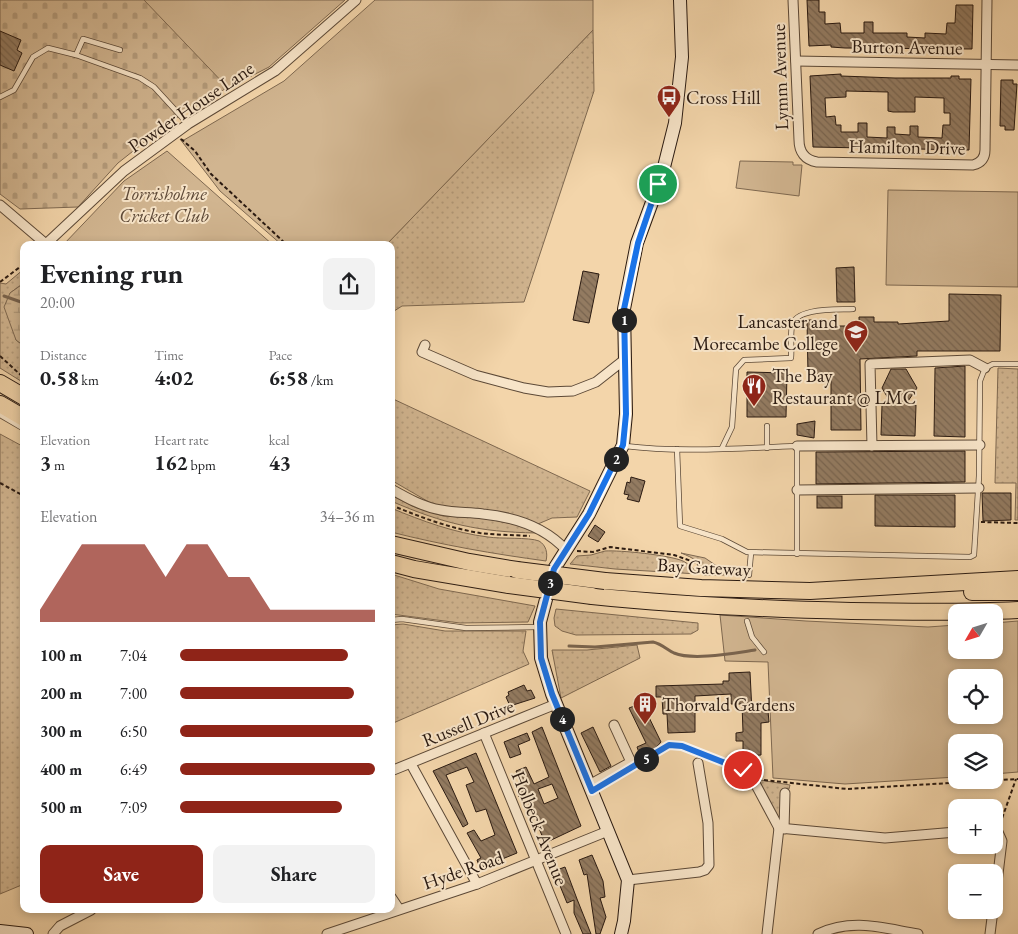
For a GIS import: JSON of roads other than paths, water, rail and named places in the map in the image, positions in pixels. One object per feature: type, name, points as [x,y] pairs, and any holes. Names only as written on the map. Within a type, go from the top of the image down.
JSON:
[{"type":"highway","points":[[0,383],[20,395]]},
{"type":"highway","points":[[0,404],[20,416]]},
{"type":"highway","name":"Bay Gateway","points":[[395,545],[469,562],[517,570],[605,581],[701,588],[778,590],[883,587],[1018,579]]},
{"type":"highway","name":"Bay Gateway","points":[[395,565],[509,585],[592,596],[703,606],[939,612],[1018,610]]},
{"type":"highway","points":[[989,580],[1018,571]]},
{"type":"highway","points":[[883,587],[909,595],[1018,592]]},
{"type":"main road","points":[[621,934],[628,880],[556,704],[541,658],[541,627],[543,606],[554,569],[589,514],[623,445],[626,414],[624,309],[638,243],[662,175],[675,123],[682,57],[680,0]]},
{"type":"main road","points":[[0,931],[27,934]]},
{"type":"street","name":"Powder House Lane","points":[[50,241],[124,171],[188,124],[275,71],[356,0]]},
{"type":"street","name":"Lymm Avenue","points":[[793,0],[798,140],[802,153]]},
{"type":"street","name":"Hamilton Drive","points":[[802,153],[809,160],[817,162],[977,164],[984,158],[985,154],[987,0]]},
{"type":"street","name":"Burton Avenue","points":[[796,61],[1018,65]]},
{"type":"street","points":[[0,205],[43,241]]},
{"type":"street","points":[[422,351],[474,374],[524,388],[548,392],[572,391],[596,382],[624,360]]},
{"type":"street","points":[[872,446],[870,364],[970,360],[985,368]]},
{"type":"street","points":[[797,446],[980,445]]},
{"type":"street","points":[[797,490],[979,488]]},
{"type":"street","points":[[395,491],[431,508],[495,515],[527,524],[555,538],[564,553]]},
{"type":"street","name":"Russell Drive","points":[[395,770],[556,704]]},
{"type":"street","points":[[589,785],[631,762],[614,725]]},
{"type":"street","name":"Holbeck Avenue","points":[[484,733],[536,860],[562,933]]},
{"type":"street","points":[[628,880],[699,872],[705,870],[709,865],[708,823],[698,763]]},
{"type":"street","points":[[411,764],[477,884]]},
{"type":"street","points":[[746,771],[781,829]]},
{"type":"street","points":[[767,934],[785,793]]},
{"type":"street","points":[[781,829],[885,838],[948,833]]},
{"type":"street","name":"Hyde Road","points":[[395,910],[477,884],[608,831]]},
{"type":"street","points":[[395,903],[399,909]]},
{"type":"street","points":[[53,934],[60,926],[85,913]]},
{"type":"street","name":"Hyde Road","points":[[327,934],[387,913]]},
{"type":"street","points":[[990,934],[992,919]]},
{"type":"street","points":[[818,934],[840,926],[859,924],[918,934]]},
{"type":"lane","points":[[76,56],[84,38],[120,50]]},
{"type":"lane","points":[[0,97],[14,90],[33,56],[48,48],[140,78],[154,87],[188,124]]},
{"type":"lane","points":[[722,448],[732,427],[736,369],[744,360],[792,358],[792,324],[795,318],[814,311],[853,309]]},
{"type":"lane","points":[[677,449],[680,526],[722,539],[746,552],[970,558],[974,555],[979,488],[980,381],[985,368],[993,364],[1018,364]]},
{"type":"lane","points":[[0,415],[20,427]]},
{"type":"lane","points":[[767,426],[767,448]]},
{"type":"lane","points":[[623,445],[677,449],[797,446],[797,554]]},
{"type":"lane","points":[[749,575],[752,553]]},
{"type":"lane","points":[[395,620],[466,628],[541,627]]},
{"type":"lane","points":[[748,621],[752,637],[764,652]]},
{"type":"waterway","points":[[4,296],[20,302]]},
{"type":"waterway","points":[[569,646],[595,647],[653,642],[674,653],[692,656],[714,656],[755,650]]},
{"type":"place","name":"Cross Hill","points":[[669,118]]},
{"type":"place","name":"Lancaster and Morecambe College","points":[[856,353]]},
{"type":"place","name":"The Bay Restaurant @ LMC","points":[[754,407]]},
{"type":"place","name":"Thorvald Gardens","points":[[645,725]]},
{"type":"park label","name":"Torrisholme Cricket Club","points":[[164,204]]}]
